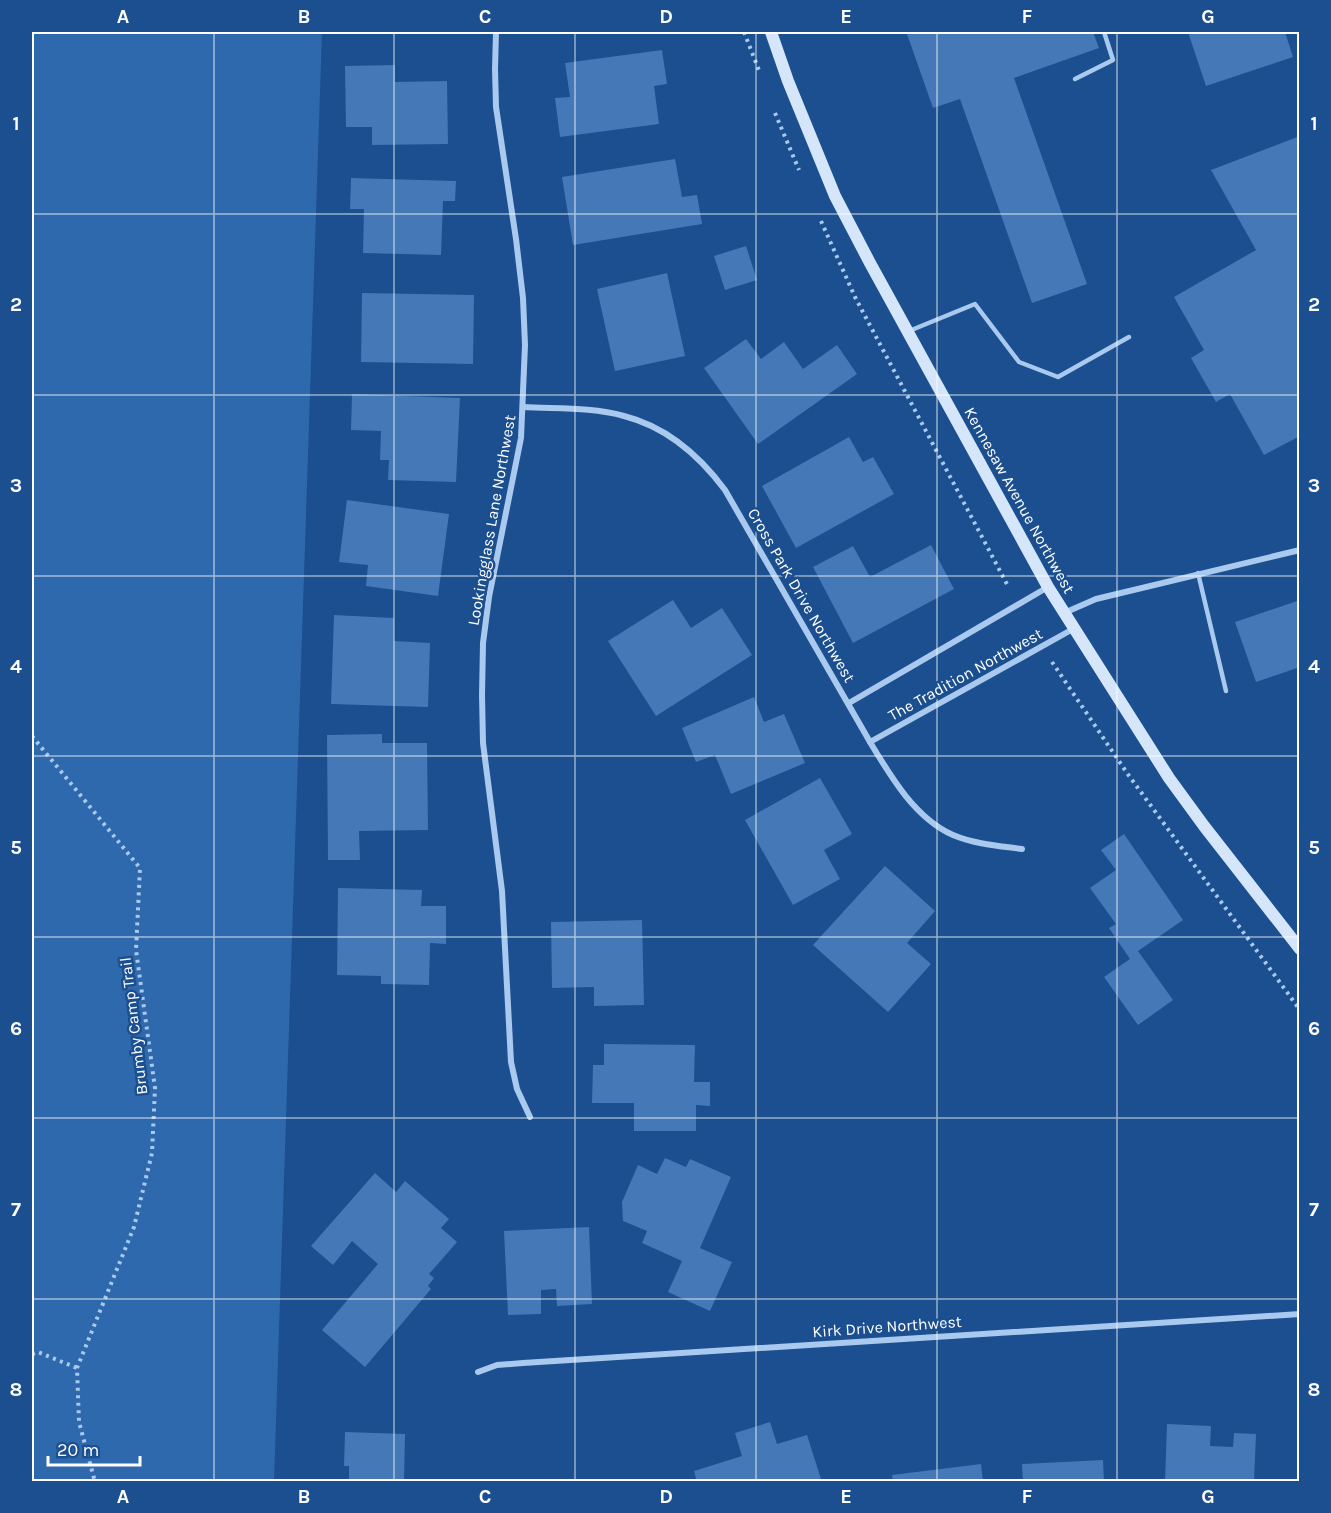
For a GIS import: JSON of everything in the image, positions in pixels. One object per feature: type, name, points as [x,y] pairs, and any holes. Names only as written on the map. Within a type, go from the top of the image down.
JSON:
[{"type":"street","name":"Lookingglass Lane Northwest","points":[[496,32],[496,107],[516,238],[523,298],[525,345],[521,438],[489,597],[483,644],[483,743],[502,891],[511,1062],[517,1089],[530,1117]]},
{"type":"street","name":"Kennesaw Avenue Northwest","points":[[771,32],[788,81],[835,196],[1048,588],[1169,778],[1299,949]]},
{"type":"street","name":"Cross Park Drive Northwest","points":[[523,407],[592,411],[624,416],[674,438],[696,455],[725,490],[888,771],[925,817],[954,835],[987,844],[1022,849]]},
{"type":"street","points":[[1064,613],[1096,598],[1299,550]]},
{"type":"street","name":"The Tradition Northwest","points":[[849,704],[1048,588]]},
{"type":"street","name":"The Tradition Northwest","points":[[870,742],[1073,629]]},
{"type":"street","name":"Kirk Drive Northwest","points":[[478,1372],[497,1365],[523,1363],[1299,1314]]},
{"type":"lane","points":[[1075,79],[1113,60],[1104,32]]},
{"type":"lane","points":[[908,331],[975,304],[1019,362],[1058,377],[1129,337]]},
{"type":"lane","points":[[1198,573],[1226,691]]},
{"type":"path","name":"Brumby Camp Trail","points":[[32,736],[140,868],[136,950],[154,1088],[152,1153],[134,1227],[77,1368],[79,1422],[95,1482]]},
{"type":"path","points":[[32,1354],[38,1352],[77,1368]]},
{"type":"shaded area","points":[[32,32],[322,32],[274,1481],[32,1481]]},
{"type":"building","points":[[914,32],[1093,32],[1099,48],[1014,78],[1087,284],[1032,303],[960,99],[933,108],[907,34]]},
{"type":"building","points":[[1188,32],[1285,32],[1293,57],[1206,86]]},
{"type":"building","points":[[662,50],[667,84],[654,86],[659,124],[560,137],[555,98],[570,97],[565,63]]},
{"type":"building","points":[[395,65],[395,82],[447,81],[448,144],[372,145],[372,127],[346,127],[345,66]]},
{"type":"building","points":[[1300,136],[1300,436],[1264,455],[1230,394],[1216,402],[1191,358],[1204,350],[1174,297],[1256,250],[1211,170]]},
{"type":"building","points":[[675,159],[682,197],[697,195],[702,224],[573,245],[562,177]]},
{"type":"building","points":[[351,178],[456,181],[455,201],[443,201],[441,255],[363,253],[364,209],[350,209]]},
{"type":"building","points":[[746,246],[757,280],[725,290],[714,256]]},
{"type":"building","points":[[667,273],[685,356],[615,371],[597,289]]},
{"type":"building","points":[[362,293],[474,295],[473,364],[361,362]]},
{"type":"building","points":[[746,339],[761,359],[784,342],[803,369],[837,345],[857,374],[758,444],[704,368]]},
{"type":"building","points":[[352,394],[460,398],[456,482],[388,480],[389,460],[380,460],[381,431],[351,430]]},
{"type":"building","points":[[849,437],[863,462],[873,457],[894,494],[796,548],[762,486]]},
{"type":"building","points":[[347,500],[449,514],[438,596],[366,586],[368,565],[339,562]]},
{"type":"building","points":[[931,545],[954,589],[853,643],[813,567],[853,546],[870,577]]},
{"type":"building","points":[[673,600],[691,628],[722,608],[752,655],[656,716],[608,641]]},
{"type":"building","points":[[1300,600],[1300,667],[1256,682],[1235,622]]},
{"type":"building","points":[[334,615],[394,618],[394,641],[430,643],[428,707],[331,704]]},
{"type":"building","points":[[754,697],[764,722],[784,714],[805,763],[731,794],[715,755],[696,762],[682,728]]},
{"type":"building","points":[[382,734],[382,743],[427,743],[428,830],[359,831],[360,860],[328,860],[327,735]]},
{"type":"building","points":[[820,778],[852,834],[824,850],[840,879],[793,905],[745,820]]},
{"type":"building","points":[[1124,834],[1183,920],[1138,951],[1173,1000],[1138,1025],[1104,977],[1130,959],[1109,928],[1116,924],[1090,888],[1116,870],[1101,850]]},
{"type":"building","points":[[885,866],[935,911],[907,943],[931,964],[888,1012],[813,945]]},
{"type":"building","points":[[338,888],[422,890],[421,906],[446,906],[446,944],[430,943],[429,985],[381,984],[381,976],[337,975]]},
{"type":"building","points":[[642,920],[644,1005],[594,1006],[594,987],[552,988],[551,922]]},
{"type":"building","points":[[604,1044],[695,1045],[694,1082],[710,1082],[710,1106],[696,1105],[696,1131],[634,1131],[634,1103],[592,1103],[593,1065],[604,1065]]},
{"type":"building","points":[[665,1158],[686,1167],[690,1159],[731,1177],[700,1248],[732,1262],[710,1311],[668,1292],[682,1261],[642,1243],[647,1231],[623,1221],[622,1202],[638,1165],[657,1174]]},
{"type":"building","points":[[375,1173],[396,1192],[405,1181],[449,1219],[441,1228],[457,1242],[429,1274],[434,1278],[428,1286],[431,1289],[365,1367],[322,1330],[378,1264],[352,1241],[333,1265],[311,1246]]},
{"type":"building","points":[[589,1227],[592,1304],[557,1306],[556,1289],[541,1290],[541,1314],[508,1315],[504,1231]]},
{"type":"building","points":[[770,1422],[777,1444],[807,1435],[821,1479],[814,1482],[697,1482],[694,1471],[742,1456],[735,1433]]},
{"type":"building","points":[[1167,1424],[1211,1426],[1210,1446],[1233,1447],[1234,1433],[1256,1434],[1254,1482],[1165,1482]]},
{"type":"building","points":[[345,1432],[405,1434],[404,1482],[349,1482],[349,1466],[344,1466]]},
{"type":"building","points":[[1103,1460],[1104,1482],[1023,1482],[1022,1464]]},
{"type":"building","points":[[981,1464],[983,1482],[893,1482],[892,1475]]}]
